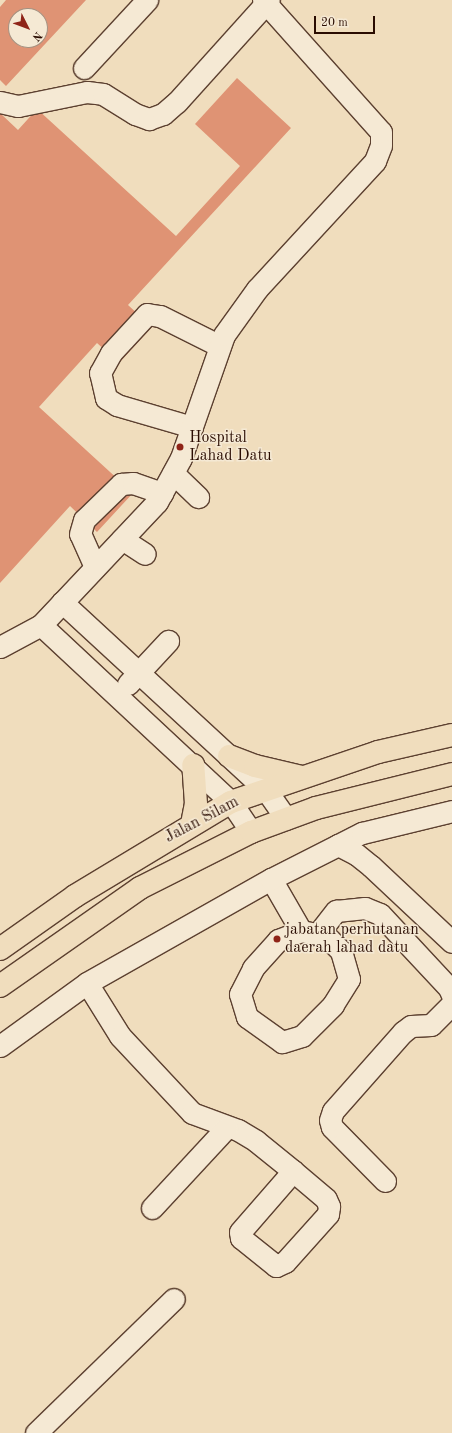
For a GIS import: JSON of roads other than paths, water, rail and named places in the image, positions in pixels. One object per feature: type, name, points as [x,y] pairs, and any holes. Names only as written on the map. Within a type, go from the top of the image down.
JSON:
[{"type":"highway","name":"Jalan Silam","points":[[0,950],[75,896],[192,824],[231,802],[378,752],[452,735]]},
{"type":"highway","points":[[229,756],[255,766],[302,777]]},
{"type":"highway","points":[[192,824],[196,804],[193,765]]},
{"type":"highway","name":"Jalan Silam","points":[[0,986],[140,888],[251,832],[316,808],[452,774]]},
{"type":"street","points":[[84,68],[147,0]]},
{"type":"street","points":[[0,102],[18,106],[87,92],[103,94],[135,114],[149,118],[163,114],[177,102],[266,1],[381,132],[381,145],[375,161],[257,289],[224,335],[192,427],[173,473],[157,502],[41,625],[0,647]]},
{"type":"street","points":[[192,427],[117,406],[106,398],[100,373],[111,353],[147,314],[160,316],[220,346]]},
{"type":"street","points":[[173,473],[198,497]]},
{"type":"street","points":[[95,567],[80,534],[84,520],[121,484],[133,483],[162,493]]},
{"type":"street","points":[[122,539],[145,554]]},
{"type":"street","points":[[62,602],[138,674],[266,790],[286,819]]},
{"type":"street","points":[[41,625],[231,802],[251,832]]},
{"type":"street","points":[[116,695],[138,674],[168,641]]},
{"type":"street","points":[[0,1046],[87,983],[271,879],[362,833],[452,811]]},
{"type":"street","points":[[338,845],[356,854],[372,866],[452,942]]},
{"type":"street","points":[[271,879],[309,933],[326,936],[341,951],[349,980],[333,1005],[302,1036],[282,1042],[265,1033],[247,1017],[240,994],[253,968],[278,940],[309,933],[336,911],[365,908],[380,914],[449,988],[452,995]]},
{"type":"street","points":[[87,983],[120,1036],[192,1114],[226,1126],[256,1141],[326,1199],[329,1206],[328,1214],[285,1262],[276,1266],[241,1238],[240,1232],[292,1171]]},
{"type":"street","points":[[385,1181],[332,1127],[330,1120],[333,1111],[403,1032],[411,1026],[431,1025],[452,1004]]},
{"type":"street","points":[[152,1208],[226,1126]]},
{"type":"street","points":[[36,1433],[174,1299]]},
{"type":"place","name":"Hospital Lahad Datu","points":[[180,447]]},
{"type":"place","name":"jabatan perhutanan daerah lahad datu","points":[[277,939]]}]
